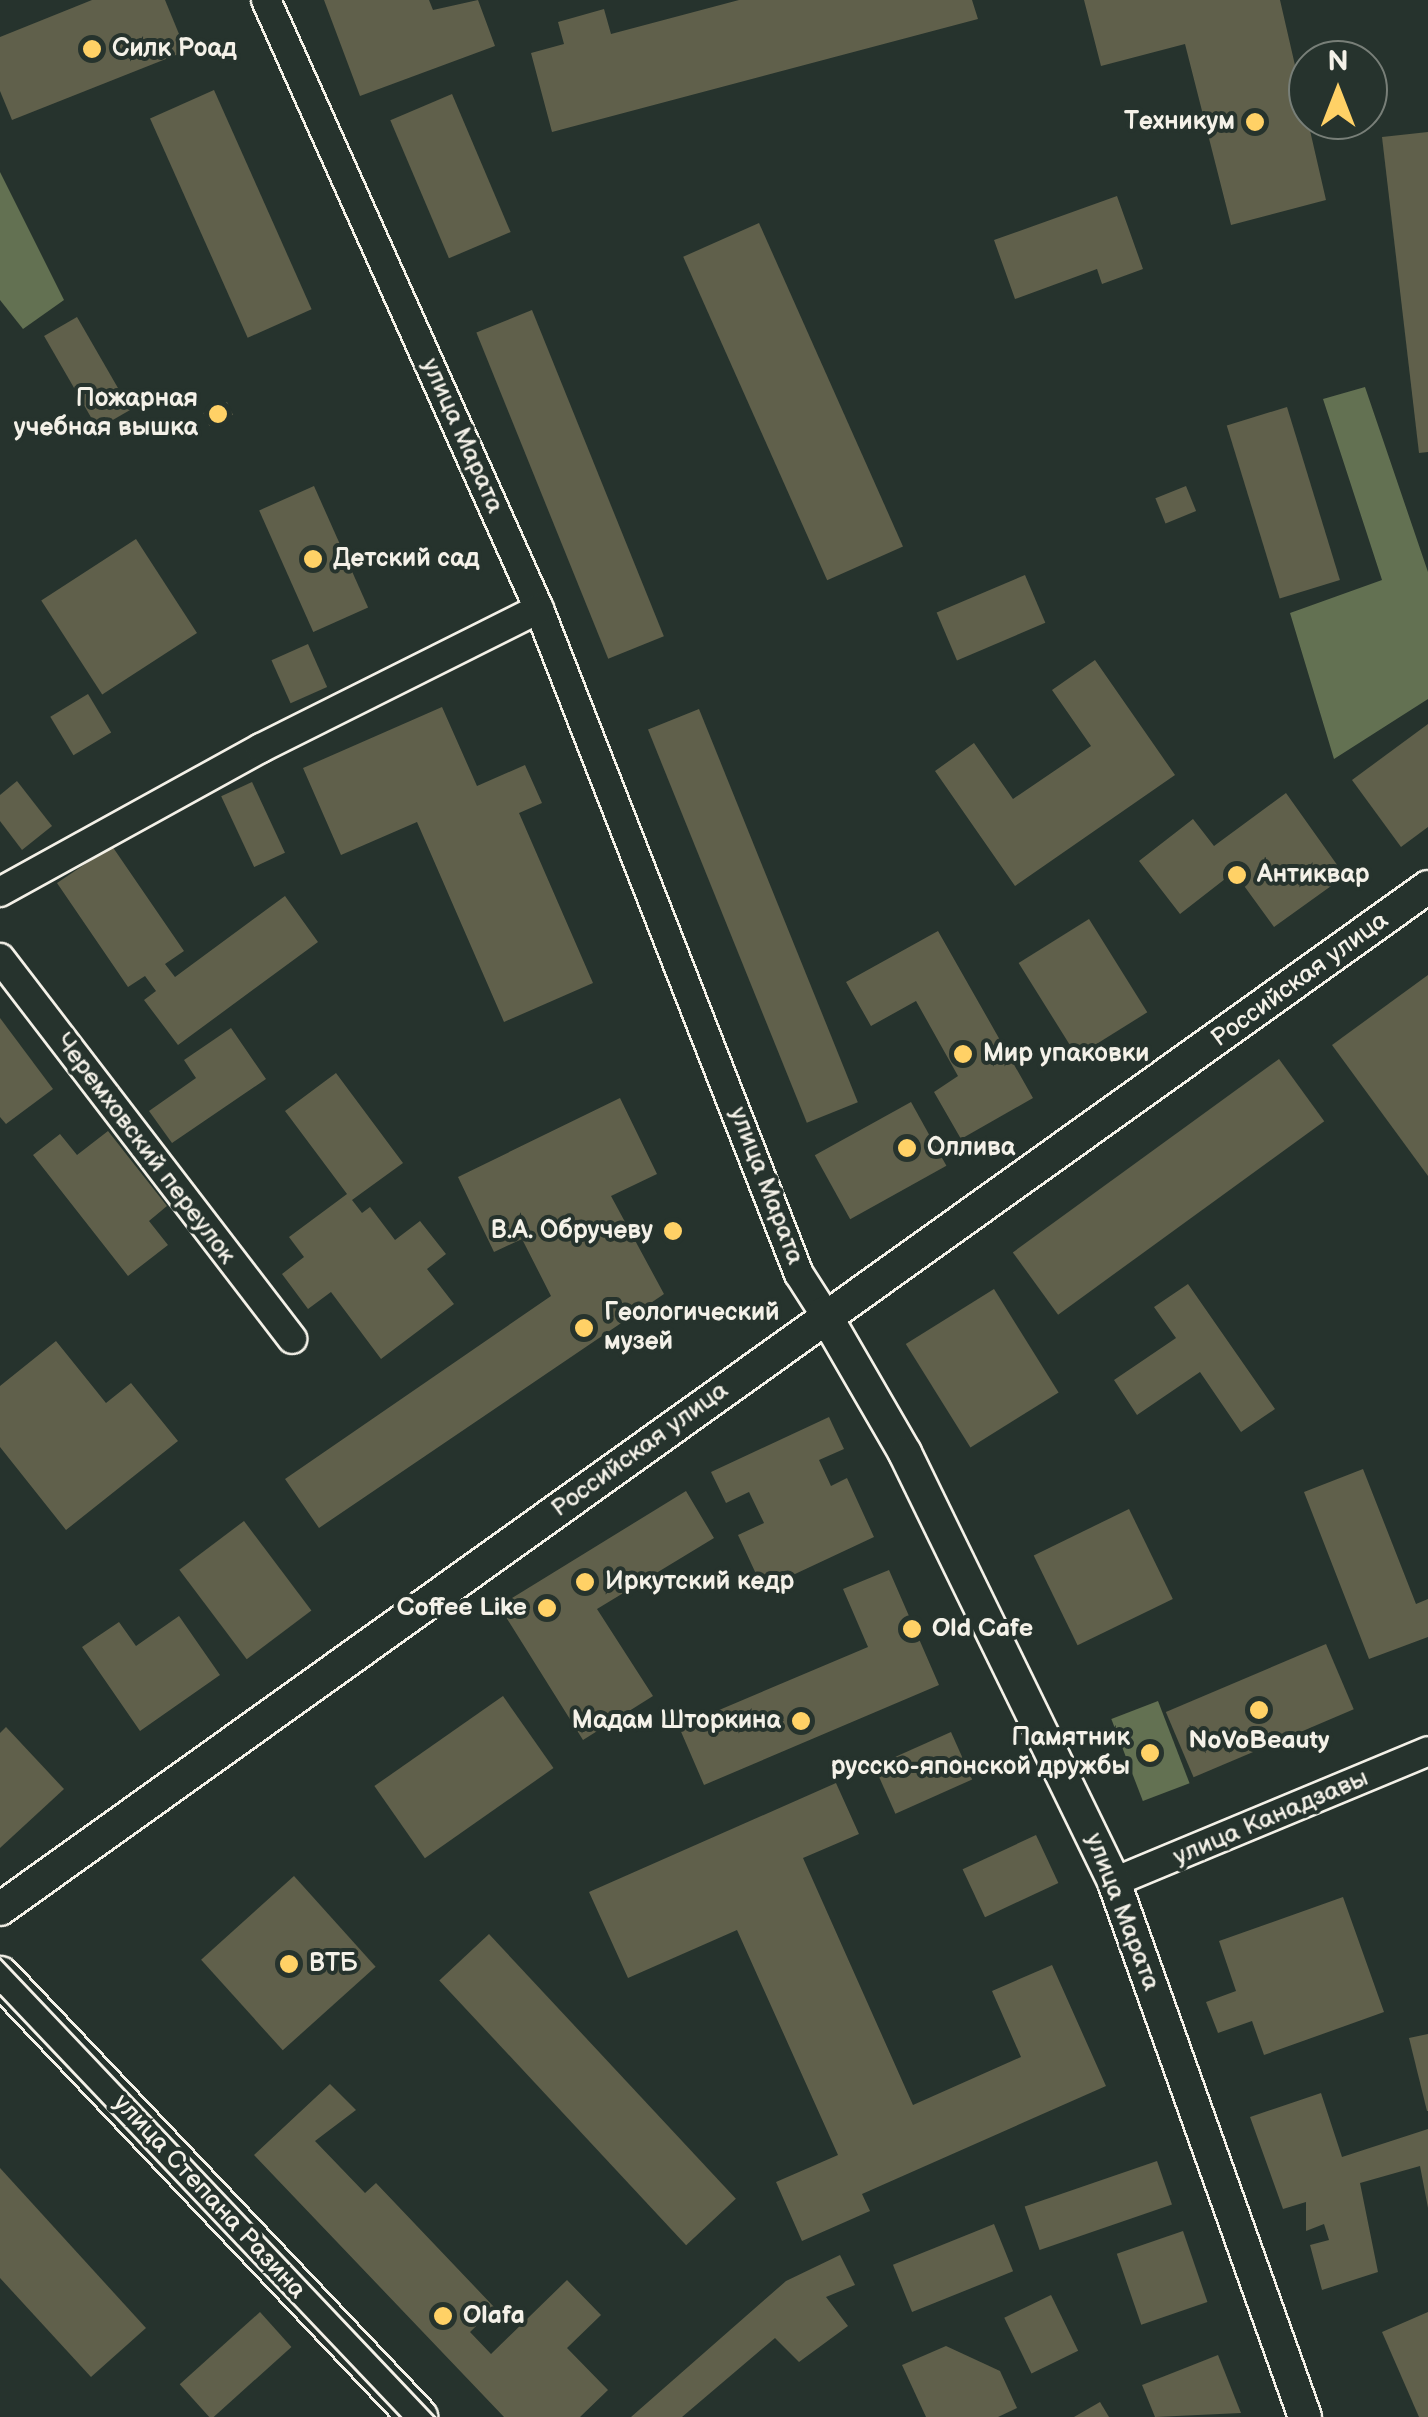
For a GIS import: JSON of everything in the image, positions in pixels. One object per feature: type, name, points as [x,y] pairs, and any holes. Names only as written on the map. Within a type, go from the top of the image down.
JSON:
[{"type":"main road","name":"улица Степана Разина","points":[[0,1976],[418,2417]]},
{"type":"street","name":"улица Марата","points":[[266,0],[540,609],[799,1274],[905,1453],[1114,1882],[1305,2417]]},
{"type":"street","points":[[0,892],[262,748],[540,609]]},
{"type":"street","name":"Российская улица","points":[[0,1910],[824,1313],[1428,886]]},
{"type":"street","name":"Черемховский переулок","points":[[0,958],[292,1339]]},
{"type":"street","name":"улица Канадзавы","points":[[1114,1882],[1428,1751]]},
{"type":"green space","points":[[0,172],[64,300],[23,329],[0,300]]},
{"type":"green space","points":[[1365,387],[1428,572],[1428,699],[1334,759],[1290,613],[1382,580],[1323,399]]},
{"type":"green space","points":[[1158,1701],[1190,1783],[1143,1801],[1111,1719]]},
{"type":"building","points":[[92,0],[165,0],[186,51],[12,120],[0,91],[0,37]]},
{"type":"building","points":[[324,0],[429,0],[433,10],[478,0],[495,46],[360,96]]},
{"type":"building","points":[[739,0],[972,0],[978,19],[552,132],[531,53],[564,44],[558,22],[604,9],[611,34]]},
{"type":"building","name":"Техникум","points":[[1084,0],[1280,0],[1289,40],[1288,140],[1312,140],[1326,200],[1231,225],[1185,44],[1101,66]]},
{"type":"building","points":[[214,90],[312,309],[248,338],[150,118]]},
{"type":"building","points":[[452,94],[511,232],[449,258],[390,120]]},
{"type":"building","points":[[1428,132],[1428,452],[1419,453],[1382,140],[1388,140],[1388,136]]},
{"type":"building","points":[[1117,196],[1143,269],[1102,284],[1097,269],[1015,299],[994,240]]},
{"type":"building","points":[[759,223],[903,546],[827,580],[683,257]]},
{"type":"building","points":[[532,310],[664,636],[608,659],[476,332]]},
{"type":"building","points":[[77,317],[130,410],[98,429],[44,336]]},
{"type":"building","name":"Пожарная учебная вышка","points":[[227,402],[233,415],[209,426],[203,413]]},
{"type":"building","points":[[1287,407],[1340,580],[1280,599],[1227,425]]},
{"type":"building","name":"Детский сад","points":[[314,486],[368,608],[313,632],[259,510]]},
{"type":"building","points":[[1186,486],[1196,511],[1166,523],[1155,498]]},
{"type":"building","points":[[136,539],[197,633],[102,694],[41,601]]},
{"type":"building","points":[[1025,575],[1045,623],[957,660],[937,613]]},
{"type":"building","points":[[308,644],[327,687],[291,703],[271,660]]},
{"type":"building","points":[[1095,660],[1175,775],[1015,886],[935,771],[974,743],[1013,799],[1091,746],[1052,690]]},
{"type":"building","points":[[88,694],[111,733],[73,755],[50,717]]},
{"type":"building","points":[[442,707],[477,786],[525,765],[542,803],[519,813],[593,983],[504,1022],[417,822],[341,855],[303,768]]},
{"type":"building","points":[[699,709],[858,1102],[807,1123],[648,730]]},
{"type":"building","points":[[1428,724],[1428,827],[1401,847],[1352,780]]},
{"type":"building","points":[[17,781],[52,826],[22,850],[0,821],[0,795]]},
{"type":"building","points":[[252,782],[285,853],[254,867],[221,796]]},
{"type":"building","points":[[1286,793],[1345,876],[1274,927],[1234,872],[1180,914],[1139,861],[1193,819],[1214,846]]},
{"type":"building","points":[[112,846],[184,951],[165,964],[175,977],[285,896],[318,942],[178,1045],[144,1000],[156,991],[145,976],[128,987],[57,883]]},
{"type":"building","points":[[1089,919],[1147,1012],[1077,1056],[1019,963]]},
{"type":"building","points":[[938,931],[1033,1098],[961,1139],[934,1092],[958,1076],[916,1001],[871,1026],[846,982]]},
{"type":"building","points":[[1428,975],[1428,1176],[1332,1045]]},
{"type":"building","points":[[0,1018],[53,1089],[6,1124],[0,1117]]},
{"type":"building","points":[[231,1028],[266,1079],[172,1143],[149,1111],[196,1078],[184,1060]]},
{"type":"building","points":[[1279,1059],[1324,1121],[1058,1315],[1013,1252]]},
{"type":"building","points":[[336,1073],[403,1163],[352,1200],[362,1213],[370,1207],[395,1240],[420,1221],[446,1254],[427,1269],[454,1304],[381,1359],[331,1292],[308,1309],[282,1274],[304,1257],[289,1237],[347,1194],[285,1111]]},
{"type":"building","points":[[620,1098],[657,1174],[611,1196],[664,1294],[319,1528],[285,1479],[551,1296],[522,1239],[494,1252],[458,1177]]},
{"type":"building","points":[[911,1102],[946,1166],[850,1219],[815,1155]]},
{"type":"building","points":[[108,1131],[167,1206],[149,1221],[168,1245],[128,1276],[33,1155],[60,1134],[77,1155]]},
{"type":"building","points":[[1188,1284],[1275,1409],[1241,1432],[1200,1372],[1137,1415],[1114,1380],[1176,1338],[1154,1307]]},
{"type":"building","points":[[994,1289],[1059,1392],[970,1448],[906,1344]]},
{"type":"building","points":[[56,1341],[106,1403],[131,1383],[178,1441],[66,1530],[0,1447],[0,1386]]},
{"type":"building","points":[[829,1417],[844,1449],[819,1460],[831,1486],[847,1478],[874,1537],[763,1589],[738,1535],[764,1523],[749,1492],[726,1503],[711,1472]]},
{"type":"building","points":[[1363,1469],[1416,1604],[1428,1599],[1428,1637],[1369,1659],[1304,1492]]},
{"type":"building","points":[[686,1491],[714,1538],[597,1609],[653,1696],[583,1740],[499,1606]]},
{"type":"building","points":[[1129,1509],[1173,1599],[1078,1645],[1034,1555]]},
{"type":"building","points":[[244,1521],[311,1610],[247,1659],[179,1570]]},
{"type":"building","points":[[889,1570],[939,1685],[704,1785],[679,1727],[868,1647],[843,1589]]},
{"type":"building","points":[[179,1616],[220,1675],[140,1731],[82,1647],[119,1622],[136,1646]]},
{"type":"building","name":"NoVoBeauty","points":[[1326,1644],[1354,1709],[1194,1777],[1166,1712]]},
{"type":"building","points":[[503,1696],[553,1768],[425,1858],[374,1786]]},
{"type":"building","points":[[6,1727],[64,1789],[0,1848],[0,1733]]},
{"type":"building","points":[[951,1732],[972,1780],[895,1814],[874,1766]]},
{"type":"building","points":[[836,1783],[859,1834],[803,1858],[913,2105],[1021,2057],[992,1991],[1052,1965],[1106,2086],[862,2194],[870,2211],[802,2241],[776,2182],[838,2155],[737,1930],[628,1978],[589,1892]]},
{"type":"building","points":[[1036,1835],[1058,1883],[985,1917],[963,1869]]},
{"type":"building","name":"ВТБ","points":[[294,1876],[376,1967],[283,2050],[201,1960]]},
{"type":"building","points":[[1343,1897],[1384,2012],[1264,2055],[1252,2021],[1218,2033],[1206,2002],[1236,1991],[1219,1941]]},
{"type":"building","points":[[489,1934],[736,2199],[686,2245],[439,1980]]},
{"type":"building","points":[[1428,2034],[1428,2111],[1427,2111],[1409,2038]]},
{"type":"building","points":[[330,2084],[356,2110],[315,2141],[365,2193],[376,2183],[495,2308],[470,2332],[491,2354],[567,2280],[601,2315],[567,2348],[608,2390],[580,2417],[504,2417],[254,2155]]},
{"type":"building","points":[[1321,2093],[1342,2157],[1428,2129],[1428,2208],[1420,2166],[1360,2183],[1378,2272],[1322,2290],[1310,2245],[1329,2240],[1324,2224],[1306,2231],[1306,2202],[1283,2209],[1250,2117]]},
{"type":"building","points":[[1157,2161],[1172,2204],[1040,2250],[1025,2207]]},
{"type":"building","points":[[0,2168],[146,2328],[91,2377],[0,2278]]},
{"type":"building","points":[[994,2224],[1013,2271],[912,2312],[893,2265]]},
{"type":"building","points":[[1183,2231],[1207,2302],[1141,2325],[1117,2254]]},
{"type":"building","points":[[840,2255],[855,2285],[826,2297],[848,2326],[799,2362],[775,2338],[682,2417],[631,2417],[786,2281]]},
{"type":"building","points":[[1051,2295],[1078,2351],[1031,2374],[1004,2318]]},
{"type":"building","points":[[260,2312],[291,2347],[214,2417],[209,2417],[180,2384]]},
{"type":"building","points":[[1428,2312],[1428,2417],[1419,2417],[1382,2332]]},
{"type":"building","points":[[946,2346],[1000,2371],[1017,2408],[998,2417],[926,2417],[902,2365]]},
{"type":"building","points":[[1218,2355],[1241,2413],[1155,2417],[1142,2385]]},
{"type":"building","points":[[1100,2402],[1109,2417],[1074,2417]]},
{"type":"tram line","points":[[0,1958],[435,2417]]},
{"type":"tram line","points":[[0,1995],[401,2417]]},
{"type":"place","name":"Силк Роад","points":[[92,49]]},
{"type":"place","name":"Техникум","points":[[1255,122]]},
{"type":"place","name":"Пожарная учебная вышка","points":[[218,414]]},
{"type":"place","name":"Детский сад","points":[[313,559]]},
{"type":"place","name":"Антиквар","points":[[1237,875]]},
{"type":"place","name":"Мир упаковки","points":[[963,1054]]},
{"type":"place","name":"Оллива","points":[[907,1148]]},
{"type":"place","name":"В.А. Обручеву","points":[[673,1231]]},
{"type":"place","name":"Геологический музей","points":[[584,1328]]},
{"type":"place","name":"Иркутский кедр","points":[[585,1582]]},
{"type":"place","name":"Coffee Like","points":[[547,1608]]},
{"type":"place","name":"Old Cafe","points":[[912,1629]]},
{"type":"place","name":"NoVoBeauty","points":[[1259,1710]]},
{"type":"place","name":"Мадам Шторкина","points":[[801,1721]]},
{"type":"place","name":"Памятник русско-японской дружбы","points":[[1150,1753]]},
{"type":"place","name":"ВТБ","points":[[289,1964]]},
{"type":"place","name":"Olafa","points":[[443,2316]]}]
